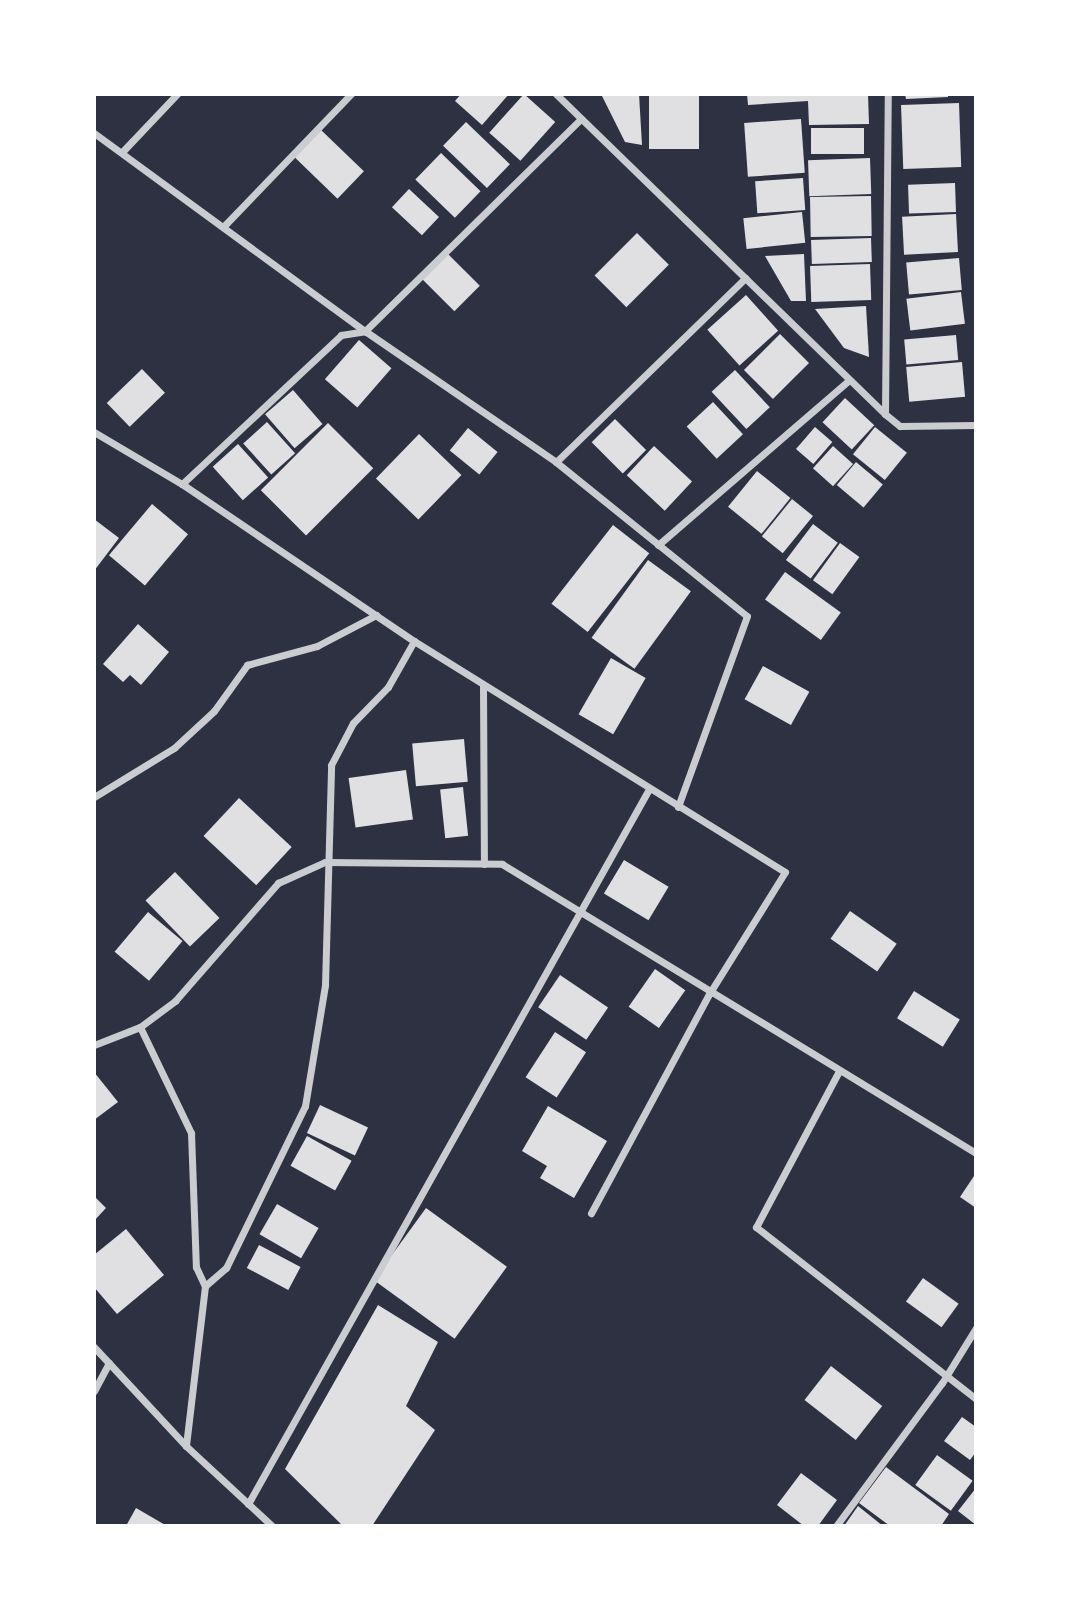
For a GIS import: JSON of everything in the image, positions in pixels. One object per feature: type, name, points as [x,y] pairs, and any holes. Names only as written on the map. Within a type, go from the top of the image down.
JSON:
[{"type":"street","points":[[123,151],[177,94]]},
{"type":"street","points":[[223,227],[351,94]]},
{"type":"street","points":[[885,414],[888,94]]},
{"type":"street","points":[[559,96],[849,380],[900,426],[975,425]]},
{"type":"street","points":[[182,484],[341,335],[365,331],[581,119]]},
{"type":"street","points":[[94,133],[123,151],[365,331],[555,462],[747,616],[678,807]]},
{"type":"street","points":[[555,462],[745,278]]},
{"type":"street","points":[[659,545],[849,380]]},
{"type":"street","points":[[94,432],[182,484],[483,685],[785,872],[709,994],[591,1213]]},
{"type":"street","points":[[94,797],[174,748],[214,711],[247,665],[317,646],[376,615]]},
{"type":"street","points":[[205,1286],[226,1268],[305,1106],[326,985],[325,862],[331,827],[331,765],[353,723],[388,687],[414,641]]},
{"type":"street","points":[[483,685],[484,864]]},
{"type":"street","points":[[248,1504],[649,789]]},
{"type":"street","points":[[94,1045],[140,1027],[175,1001],[278,883],[325,862],[502,864],[709,994],[975,1153]]},
{"type":"street","points":[[140,1027],[191,1133],[196,1267],[205,1286],[186,1446]]},
{"type":"street","points":[[839,1071],[756,1227],[975,1399]]},
{"type":"street","points":[[836,1525],[946,1376],[975,1328]]},
{"type":"street","points":[[94,1347],[186,1446],[272,1525]]},
{"type":"street","points":[[94,1391],[109,1363]]},
{"type":"building","points":[[461,94],[509,94],[482,125],[455,101]]},
{"type":"building","points":[[524,94],[555,122],[520,161],[489,133]]},
{"type":"building","points":[[601,94],[639,94],[642,145],[625,142]]},
{"type":"building","points":[[649,94],[699,94],[699,149],[649,149]]},
{"type":"building","points":[[747,94],[868,94],[869,124],[809,125],[808,101],[748,105]]},
{"type":"building","points":[[905,94],[948,94],[948,97],[906,99]]},
{"type":"building","points":[[959,103],[961,167],[903,169],[901,105]]},
{"type":"building","points":[[801,119],[805,173],[748,177],[744,123]]},
{"type":"building","points":[[466,122],[510,164],[487,188],[443,146]]},
{"type":"building","points":[[811,128],[864,128],[864,154],[811,154]]},
{"type":"building","points":[[320,129],[364,171],[337,199],[294,156]]},
{"type":"building","points":[[441,153],[481,191],[455,218],[415,180]]},
{"type":"building","points":[[870,158],[871,194],[809,196],[808,160]]},
{"type":"building","points":[[803,178],[805,210],[757,213],[755,181]]},
{"type":"building","points":[[955,183],[956,212],[909,214],[908,185]]},
{"type":"building","points":[[409,189],[439,217],[422,235],[392,207]]},
{"type":"building","points":[[871,196],[872,236],[811,237],[810,197]]},
{"type":"building","points":[[802,212],[805,243],[747,249],[743,218]]},
{"type":"building","points":[[956,214],[958,252],[904,255],[902,217]]},
{"type":"building","points":[[637,233],[669,265],[626,307],[595,275]]},
{"type":"building","points":[[871,238],[872,262],[812,264],[811,240]]},
{"type":"building","points":[[448,254],[480,286],[454,311],[423,279]]},
{"type":"building","points":[[804,254],[806,301],[791,301],[765,256]]},
{"type":"building","points":[[959,258],[962,290],[909,294],[906,263]]},
{"type":"building","points":[[870,264],[871,300],[811,302],[810,266]]},
{"type":"building","points":[[961,292],[965,324],[910,330],[906,299]]},
{"type":"building","points":[[746,295],[778,331],[739,365],[707,330]]},
{"type":"building","points":[[866,306],[869,357],[844,348],[815,309]]},
{"type":"building","points":[[780,334],[809,363],[773,399],[744,370]]},
{"type":"building","points":[[956,335],[958,360],[906,364],[904,340]]},
{"type":"building","points":[[359,340],[391,368],[357,407],[325,379]]},
{"type":"building","points":[[962,362],[965,397],[909,402],[906,367]]},
{"type":"building","points":[[142,369],[165,393],[130,427],[107,403]]},
{"type":"building","points":[[735,370],[770,407],[746,429],[712,392]]},
{"type":"building","points":[[293,390],[323,424],[295,448],[265,414]]},
{"type":"building","points":[[845,398],[874,425],[852,449],[822,422]]},
{"type":"building","points":[[713,402],[743,434],[717,459],[687,427]]},
{"type":"building","points":[[615,419],[646,450],[623,473],[592,442]]},
{"type":"building","points":[[267,422],[295,453],[271,475],[243,443]]},
{"type":"building","points":[[328,423],[373,468],[306,535],[261,490]]},
{"type":"building","points":[[815,427],[832,442],[813,464],[796,449]]},
{"type":"building","points":[[875,427],[907,453],[885,480],[853,454]]},
{"type":"building","points":[[468,428],[498,452],[479,474],[450,451]]},
{"type":"building","points":[[419,434],[461,475],[418,520],[376,479]]},
{"type":"building","points":[[238,444],[268,477],[243,500],[213,467]]},
{"type":"building","points":[[654,446],[692,481],[665,511],[627,475]]},
{"type":"building","points":[[833,446],[853,464],[833,486],[813,468]]},
{"type":"building","points":[[856,462],[883,484],[864,507],[837,485]]},
{"type":"building","points":[[757,471],[790,498],[761,534],[728,507]]},
{"type":"building","points":[[792,499],[813,516],[783,553],[762,536]]},
{"type":"building","points":[[152,504],[188,534],[145,586],[109,555]]},
{"type":"building","points":[[94,519],[119,538],[94,571]]},
{"type":"building","points":[[813,524],[838,543],[811,579],[786,560]]},
{"type":"building","points":[[613,525],[649,553],[588,632],[551,604]]},
{"type":"building","points":[[840,543],[859,557],[832,594],[813,580]]},
{"type":"building","points":[[648,560],[691,591],[634,669],[592,638]]},
{"type":"building","points":[[785,572],[841,613],[821,640],[765,600]]},
{"type":"building","points":[[138,624],[169,652],[141,685],[130,675],[123,682],[103,664]]},
{"type":"building","points":[[611,658],[646,678],[613,734],[578,714]]},
{"type":"building","points":[[763,666],[809,692],[791,725],[745,699]]},
{"type":"building","points":[[464,739],[468,782],[416,786],[412,744]]},
{"type":"building","points":[[406,770],[413,820],[356,828],[349,778]]},
{"type":"building","points":[[463,787],[468,836],[445,838],[440,789]]},
{"type":"building","points":[[239,798],[292,847],[256,885],[204,836]]},
{"type":"building","points":[[624,860],[669,887],[648,920],[604,893]]},
{"type":"building","points":[[175,872],[219,918],[190,947],[146,900]]},
{"type":"building","points":[[850,911],[897,944],[877,972],[830,939]]},
{"type":"building","points":[[148,912],[182,941],[149,981],[115,952]]},
{"type":"building","points":[[655,969],[685,990],[659,1028],[629,1007]]},
{"type":"building","points":[[560,975],[608,1007],[586,1040],[538,1007]]},
{"type":"building","points":[[914,991],[960,1020],[943,1047],[897,1018]]},
{"type":"building","points":[[555,1032],[586,1052],[557,1097],[526,1077]]},
{"type":"building","points":[[94,1072],[118,1102],[94,1120]]},
{"type":"building","points":[[320,1105],[368,1127],[355,1155],[307,1133]]},
{"type":"building","points":[[548,1106],[607,1141],[574,1198],[540,1178],[547,1166],[522,1151]]},
{"type":"building","points":[[307,1136],[352,1161],[335,1190],[291,1166]]},
{"type":"building","points":[[976,1173],[976,1208],[960,1197]]},
{"type":"building","points":[[94,1196],[106,1208],[94,1221]]},
{"type":"building","points":[[277,1204],[319,1228],[301,1258],[260,1234]]},
{"type":"building","points":[[426,1208],[507,1267],[455,1339],[374,1280]]},
{"type":"building","points":[[126,1229],[164,1275],[117,1314],[94,1287],[94,1255]]},
{"type":"building","points":[[259,1245],[300,1267],[288,1290],[247,1268]]},
{"type":"building","points":[[923,1278],[959,1304],[942,1327],[906,1301]]},
{"type":"building","points":[[378,1305],[438,1342],[406,1406],[435,1430],[372,1526],[343,1526],[285,1469]]},
{"type":"building","points":[[831,1366],[882,1406],[856,1440],[805,1400]]},
{"type":"building","points":[[962,1417],[976,1427],[976,1452],[970,1460],[944,1441]]},
{"type":"building","points":[[937,1455],[973,1481],[951,1511],[915,1485]]},
{"type":"building","points":[[886,1467],[949,1514],[941,1526],[890,1526],[859,1503]]},
{"type":"building","points":[[801,1473],[837,1500],[818,1526],[804,1526],[777,1505]]},
{"type":"building","points":[[976,1488],[976,1525],[958,1511]]},
{"type":"building","points":[[858,1506],[883,1526],[844,1526]]},
{"type":"building","points":[[136,1508],[167,1526],[126,1526]]}]
